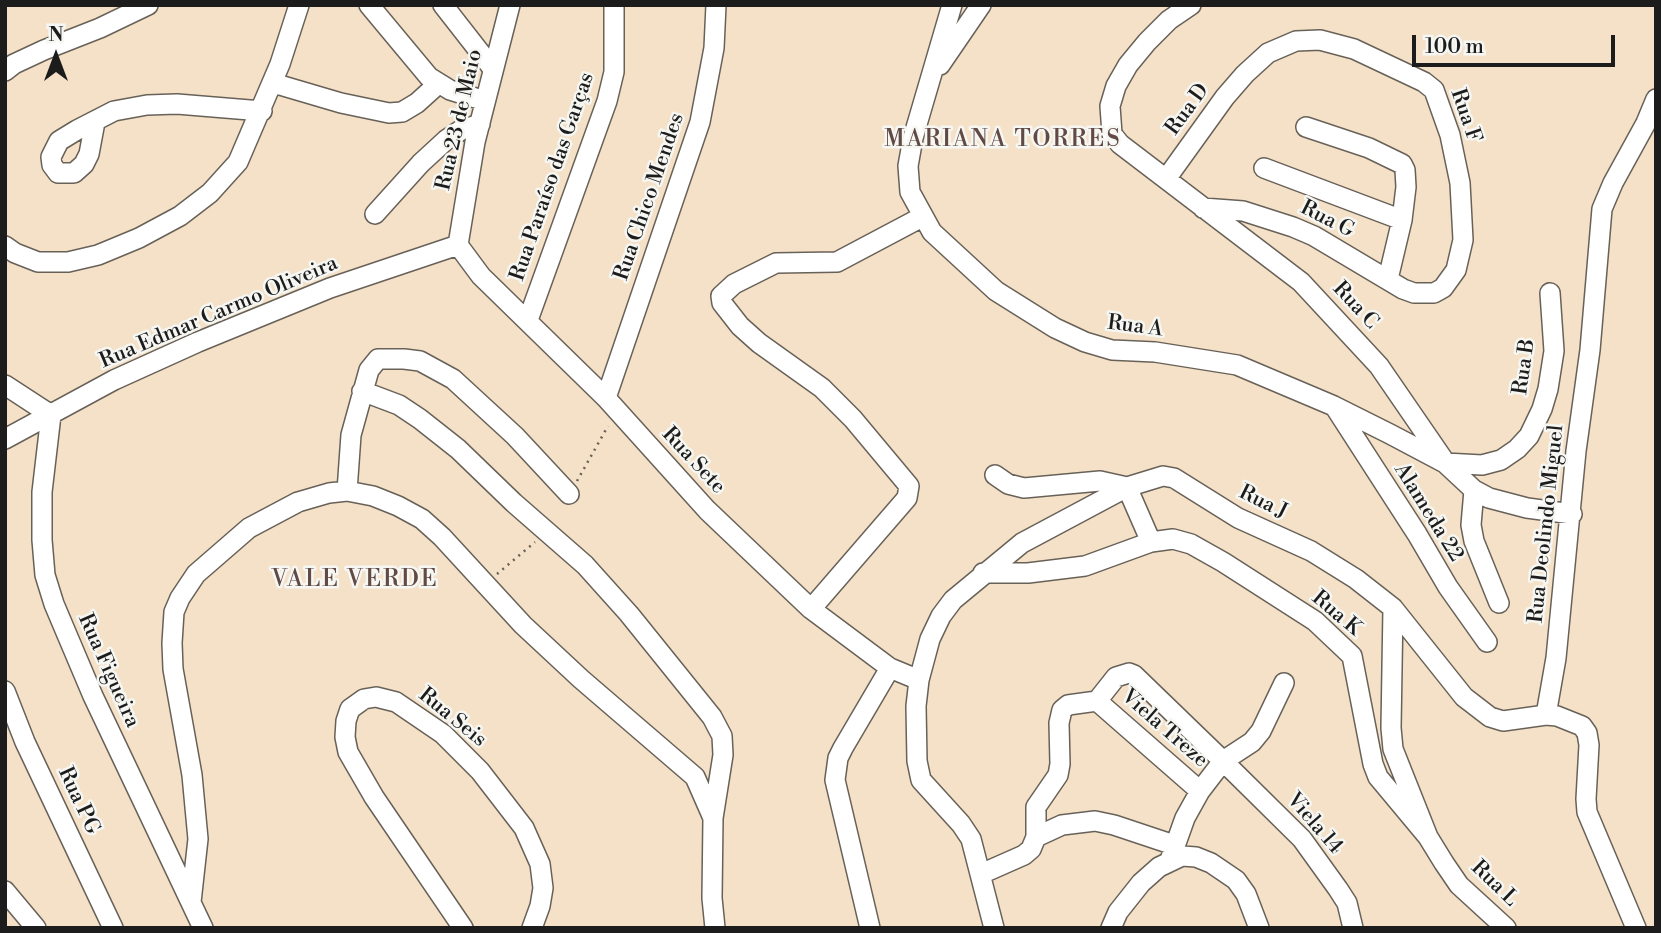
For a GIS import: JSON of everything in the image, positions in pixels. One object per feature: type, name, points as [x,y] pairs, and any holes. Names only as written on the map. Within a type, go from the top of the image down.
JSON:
[{"type":"street","points":[[5,71],[44,50],[148,5]]},
{"type":"street","points":[[5,246],[38,262],[68,262],[99,256],[180,216],[210,193],[238,162],[273,83],[299,5]]},
{"type":"street","points":[[369,5],[429,77],[438,84],[485,102]]},
{"type":"street","points":[[443,5],[493,69]]},
{"type":"street","name":"Rua 23 de Maio","points":[[458,245],[465,193],[509,5]]},
{"type":"street","name":"Rua Paraíso das Garças","points":[[528,320],[607,101],[614,72],[614,5]]},
{"type":"street","name":"Rua Chico Mendes","points":[[611,404],[701,122],[714,48],[716,5]]},
{"type":"street","name":"Rua A","points":[[952,5],[913,138],[908,166],[910,192],[922,216],[949,250],[996,291],[1065,333],[1112,350],[1168,354],[1237,365],[1334,407],[1445,463],[1474,489],[1508,504],[1572,514]]},
{"type":"street","points":[[929,81],[982,5]]},
{"type":"street","points":[[1191,5],[1147,42],[1116,86],[1111,106],[1112,134],[1120,144],[1203,208]]},
{"type":"street","name":"Rua F","points":[[1287,44],[1308,39],[1354,49],[1424,82],[1434,90],[1439,99],[1460,183],[1463,240],[1450,280],[1434,293],[1423,293]]},
{"type":"street","name":"Rua D","points":[[1166,179],[1245,74],[1268,53],[1287,44]]},
{"type":"street","points":[[273,83],[341,103],[389,113],[402,112],[417,103],[438,84]]},
{"type":"street","name":"Rua Deolindo Miguel","points":[[1546,715],[1556,658],[1593,325],[1602,209],[1656,99]]},
{"type":"street","points":[[94,121],[114,111],[147,105],[210,106],[262,111]]},
{"type":"street","points":[[375,214],[421,163],[446,140],[461,130],[480,124]]},
{"type":"street","points":[[1306,127],[1369,148],[1402,164],[1406,187],[1402,220],[1388,279]]},
{"type":"street","points":[[1264,168],[1402,220]]},
{"type":"street","name":"Rua G","points":[[1203,208],[1243,211],[1293,227],[1403,289],[1423,293]]},
{"type":"street","name":"Rua C","points":[[1203,208],[1301,282],[1341,323],[1379,366],[1445,463]]},
{"type":"street","points":[[811,609],[906,498],[909,486],[853,419],[822,388],[759,343],[734,318],[722,303],[721,296],[734,284],[776,263],[837,262],[922,216]]},
{"type":"street","name":"Rua Sete","points":[[458,245],[481,276],[611,404],[707,510],[811,609],[890,668],[919,680]]},
{"type":"street","name":"Rua Edmar Carmo Oliveira","points":[[5,439],[114,380],[198,342],[330,288],[458,245]]},
{"type":"street","name":"Rua B","points":[[1445,463],[1482,465],[1501,460],[1529,436],[1542,408],[1554,351],[1550,293]]},
{"type":"street","points":[[346,491],[351,435],[369,370],[377,359],[404,359],[420,361],[453,379],[514,436],[569,494]]},
{"type":"street","points":[[5,385],[51,415]]},
{"type":"street","points":[[362,391],[399,405],[420,419],[458,449],[585,565],[629,614],[712,717],[722,736],[723,755],[713,818],[712,898],[715,928]]},
{"type":"street","name":"Alameda 22","points":[[1334,407],[1417,534],[1448,587],[1487,642]]},
{"type":"street","name":"Rua Figueira","points":[[51,415],[42,492],[45,575],[83,674],[203,928]]},
{"type":"street","points":[[995,475],[1008,484],[1024,488],[1100,481],[1127,487],[1151,542]]},
{"type":"street","name":"Rua J","points":[[995,928],[990,919],[971,839],[921,780],[916,736],[919,680],[930,639],[941,616],[953,600],[983,573],[1022,543],[1127,487],[1154,477],[1174,478],[1238,518],[1311,551],[1356,579],[1393,608],[1432,659],[1477,709],[1503,721],[1546,715]]},
{"type":"street","points":[[1474,489],[1471,525],[1474,541],[1499,603]]},
{"type":"street","points":[[191,902],[198,839],[192,775],[173,669],[174,612],[196,574],[249,528],[298,502],[329,493],[346,491],[386,501],[422,519],[442,537],[484,585],[581,679],[695,777],[713,818]]},
{"type":"street","name":"Rua K","points":[[983,573],[1028,573],[1084,566],[1151,542],[1173,539],[1191,544],[1315,621],[1352,656],[1373,764],[1378,777],[1428,837]]},
{"type":"street","points":[[1393,608],[1393,749],[1428,837]]},
{"type":"street","points":[[870,928],[835,780],[838,758],[890,668]]},
{"type":"street","name":"Viela 14","points":[[1097,701],[1120,674],[1134,676],[1302,839],[1343,896],[1353,928]]},
{"type":"street","points":[[1111,928],[1118,912],[1141,883],[1172,853],[1185,817],[1200,791],[1223,761],[1252,742],[1261,731],[1284,683]]},
{"type":"street","name":"Rua PG","points":[[5,691],[31,754],[113,928]]},
{"type":"street","name":"Rua Seis","points":[[463,928],[374,797],[348,752],[346,721],[350,709],[364,699],[376,697],[396,702],[443,734],[480,771],[524,828],[540,864],[543,888],[532,928]]},
{"type":"street","points":[[981,874],[1024,855],[1031,849],[1036,837],[1036,807],[1058,775],[1060,715],[1068,705],[1097,701]]},
{"type":"street","name":"Viela Treze","points":[[1097,701],[1200,791]]},
{"type":"street","points":[[1546,715],[1576,723],[1587,733],[1587,812],[1636,928]]},
{"type":"street","points":[[1036,837],[1062,825],[1095,821],[1114,825],[1172,853],[1196,857],[1223,869],[1236,880],[1246,894],[1259,928]]},
{"type":"street","name":"Rua L","points":[[1428,837],[1459,886],[1506,928]]},
{"type":"street","points":[[5,891],[36,928]]},
{"type":"path","points":[[569,494],[592,459],[611,404]]},
{"type":"path","points":[[484,585],[547,532]]},
{"type":"district","name":"MARIANA TORRES","points":[[1003,140]]},
{"type":"district","name":"VALE VERDE","points":[[355,580]]}]
